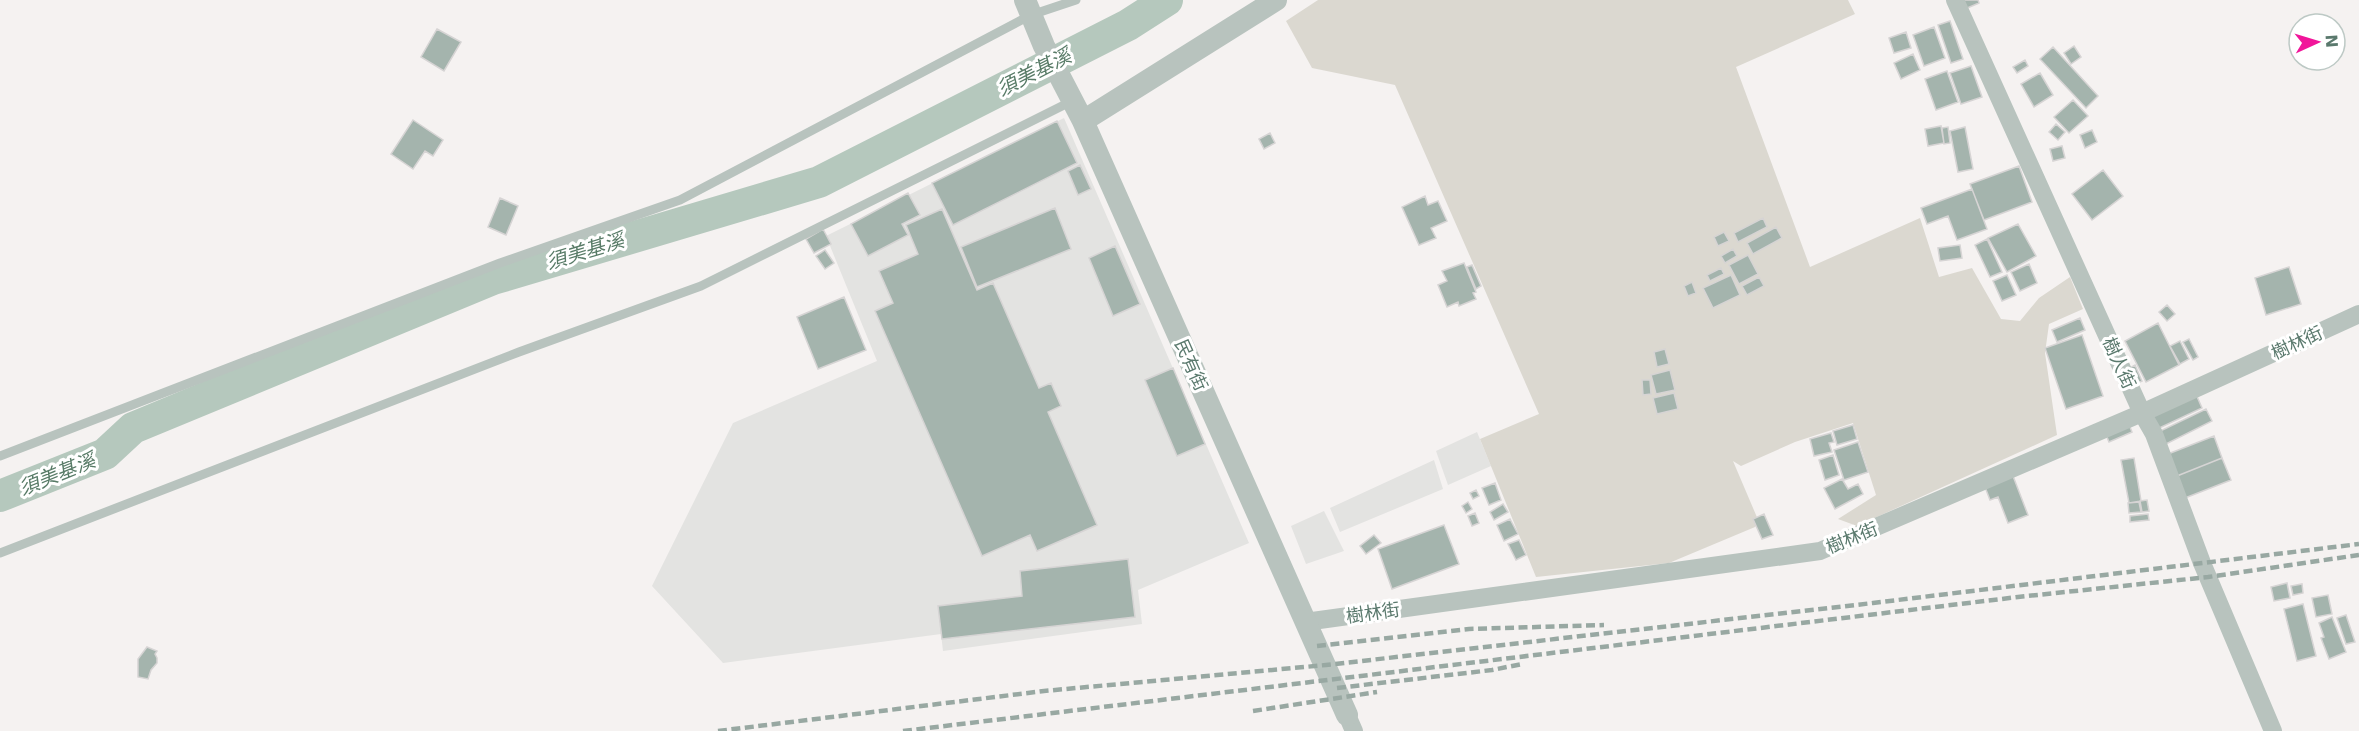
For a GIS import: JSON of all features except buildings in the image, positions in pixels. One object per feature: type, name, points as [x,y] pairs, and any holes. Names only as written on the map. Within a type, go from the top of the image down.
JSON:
[{"type":"street","points":[[1078,111],[1276,0]]},
{"type":"street","name":"樹人街","points":[[1955,0],[2154,435],[2202,563],[2273,731]]},
{"type":"street","name":"民有街","points":[[1028,8],[1044,46],[1078,111],[1350,723]]},
{"type":"street","name":"樹林街","points":[[1305,622],[1820,551],[2142,413],[2359,315]]},
{"type":"lane","points":[[0,456],[500,263],[680,200],[1028,8],[1076,0]]},
{"type":"lane","points":[[0,554],[519,352],[701,286],[1078,111]]},
{"type":"shaded area","points":[[1318,0],[1848,0],[1855,14],[1736,67],[1810,267],[1920,218],[1939,277],[1972,268],[2001,319],[2020,321],[2039,298],[2070,277],[2083,309],[2049,324],[2045,353],[2057,435],[1857,526],[1838,519],[1876,495],[1853,423],[1795,442],[1741,466],[1733,461],[1759,522],[1755,527],[1669,563],[1536,577],[1480,439],[1539,414],[1395,85],[1312,68],[1286,21]]},
{"type":"shaded area","points":[[1064,118],[1249,543],[1138,590],[1142,624],[943,651],[941,634],[723,663],[652,586],[733,423],[877,361],[826,236]]},
{"type":"shaded area","points":[[1477,432],[1491,466],[1448,485],[1436,451]]},
{"type":"shaded area","points":[[1434,460],[1443,489],[1340,532],[1330,508]]},
{"type":"shaded area","points":[[1324,511],[1344,551],[1306,564],[1291,526]]},
{"type":"waterway","name":"須美基溪","points":[[0,496],[105,454],[133,428],[493,279],[819,182],[1128,25],[1167,0]]},
{"type":"railway","points":[[718,731],[1044,691],[1326,665],[1873,603],[2359,544]]},
{"type":"railway","points":[[903,731],[2018,597],[2208,577],[2359,555]]},
{"type":"railway","points":[[1317,646],[1469,629],[1604,625]]},
{"type":"railway","points":[[1337,688],[1492,670],[1522,664]]},
{"type":"railway","points":[[1253,711],[1377,692]]}]
